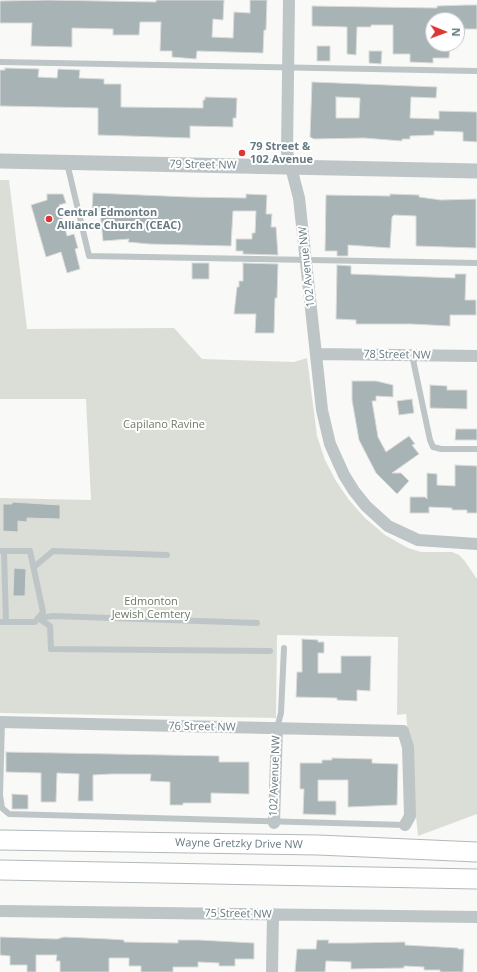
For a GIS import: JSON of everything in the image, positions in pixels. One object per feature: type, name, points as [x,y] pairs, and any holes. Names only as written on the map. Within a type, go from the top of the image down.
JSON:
[{"type":"main road","name":"Wayne Gretzky Drive NW","points":[[0,840],[310,845],[477,852]]},
{"type":"main road","points":[[1,870],[477,879]]},
{"type":"street","name":"102 Avenue NW","points":[[289,0],[287,152],[299,198],[322,410],[330,444],[344,475],[354,491],[379,519],[397,532],[418,540],[477,544]]},
{"type":"street","name":"79 Street NW","points":[[0,161],[477,170]]},
{"type":"street","name":"78 Street NW","points":[[317,354],[477,356]]},
{"type":"street","name":"76 Street NW","points":[[1,722],[403,731],[408,747],[410,816],[405,825]]},
{"type":"street","name":"102 Avenue NW","points":[[274,823],[277,728]]},
{"type":"street","name":"75 Street NW","points":[[0,911],[477,917]]},
{"type":"street","points":[[272,972],[273,914]]},
{"type":"lane","points":[[0,62],[477,71]]},
{"type":"lane","points":[[67,163],[90,256],[477,263]]},
{"type":"lane","points":[[412,355],[430,440],[433,447],[441,449],[477,449]]},
{"type":"lane","points":[[2,551],[30,551],[34,567],[43,612],[35,622],[3,622],[2,551]]},
{"type":"lane","points":[[34,567],[54,551],[167,555]]},
{"type":"lane","points":[[38,618],[53,616],[256,623]]},
{"type":"lane","points":[[38,618],[50,626],[51,649],[270,651]]},
{"type":"lane","points":[[277,728],[281,712],[284,648]]},
{"type":"lane","points":[[1,722],[0,795],[2,808],[9,814],[274,823],[405,825]]},
{"type":"green space","points":[[0,180],[9,180],[27,329],[174,328],[202,359],[294,362],[307,358],[317,436],[325,460],[336,481],[349,500],[365,518],[385,535],[408,548],[421,552],[452,552],[459,555],[464,560],[477,579],[477,814],[418,836],[406,714],[397,715],[398,637],[277,635],[276,718],[0,713],[0,498],[91,500],[86,399],[0,399]]},
{"type":"building","points":[[48,0],[156,2],[156,0],[224,0],[223,20],[213,19],[212,37],[233,38],[234,12],[250,13],[250,0],[267,0],[266,30],[264,30],[263,53],[197,51],[196,59],[172,57],[172,51],[160,51],[161,22],[140,22],[139,35],[113,35],[113,29],[72,28],[72,47],[31,46],[32,23],[0,23],[0,1]]},
{"type":"building","points":[[477,5],[477,29],[465,29],[465,12],[425,12],[425,52],[449,52],[449,58],[433,58],[433,63],[410,62],[410,54],[393,54],[393,25],[371,25],[371,27],[357,27],[356,55],[347,54],[347,27],[312,26],[312,6],[437,8],[437,6]]},
{"type":"building","points":[[317,46],[330,46],[330,61],[317,61]]},
{"type":"building","points":[[369,51],[382,51],[381,64],[369,63]]},
{"type":"building","points":[[5,68],[39,69],[38,77],[57,78],[58,69],[80,70],[79,78],[104,79],[104,84],[121,84],[121,107],[203,108],[203,100],[205,100],[205,97],[237,98],[236,118],[233,118],[233,127],[190,126],[190,138],[98,135],[98,108],[0,106],[0,70],[5,70]]},
{"type":"building","points":[[312,82],[437,87],[436,98],[411,97],[410,118],[439,119],[439,111],[477,112],[477,142],[463,141],[463,132],[434,131],[434,135],[410,136],[410,139],[402,139],[402,141],[364,138],[314,139],[310,137]],"holes":[[[336,97],[360,98],[359,118],[336,118]]]},
{"type":"building","points":[[93,193],[246,198],[246,194],[267,195],[266,214],[272,214],[271,227],[276,227],[278,255],[243,254],[243,251],[236,251],[236,239],[252,239],[252,233],[255,233],[256,211],[233,211],[231,246],[149,244],[128,242],[129,239],[103,241],[100,211],[92,211]]},
{"type":"building","name":"Central Edmonton Alliance Church (CEAC)","points":[[47,194],[63,194],[66,203],[59,205],[67,236],[74,234],[78,248],[75,249],[80,269],[67,273],[61,252],[46,257],[31,205],[47,200]]},
{"type":"building","points":[[390,194],[419,195],[419,197],[441,200],[476,199],[476,248],[416,246],[416,216],[394,215],[392,217],[390,248],[348,245],[348,256],[337,256],[337,251],[325,251],[326,195],[390,196]]},
{"type":"building","points":[[192,263],[209,263],[209,279],[192,279]]},
{"type":"building","points":[[243,263],[278,264],[274,333],[255,333],[256,314],[234,314],[237,287],[239,287],[239,281],[243,281]]},
{"type":"building","points":[[337,265],[351,266],[351,274],[455,278],[455,274],[466,274],[465,300],[476,300],[476,315],[450,315],[450,326],[356,324],[356,320],[336,319]]},
{"type":"building","points":[[352,381],[376,381],[393,385],[393,397],[376,396],[376,401],[372,401],[378,437],[386,452],[409,436],[415,444],[412,445],[419,454],[392,473],[401,473],[409,481],[397,494],[376,473],[359,440],[352,400]]},
{"type":"building","points":[[430,385],[447,386],[447,390],[467,390],[467,409],[430,408]]},
{"type":"building","points":[[412,399],[414,413],[399,415],[397,401]]},
{"type":"building","points":[[456,429],[477,429],[477,440],[455,440]]},
{"type":"building","points":[[455,465],[477,466],[477,513],[467,513],[467,510],[452,510],[452,508],[429,507],[429,513],[410,513],[410,497],[425,497],[427,499],[427,473],[437,474],[437,485],[455,486]]},
{"type":"building","points":[[12,502],[60,505],[60,519],[27,518],[27,522],[18,521],[18,532],[3,531],[3,504],[12,504]]},
{"type":"building","points":[[14,568],[26,569],[25,596],[13,596]]},
{"type":"building","points":[[302,639],[324,642],[324,653],[318,653],[318,673],[341,673],[341,656],[371,656],[370,691],[357,690],[357,701],[337,700],[337,698],[296,697],[297,672],[302,672]]},
{"type":"building","points":[[6,752],[219,756],[219,762],[249,762],[249,794],[211,793],[211,803],[183,803],[183,805],[170,805],[170,782],[150,781],[151,774],[111,774],[93,775],[93,801],[78,801],[79,774],[57,773],[56,802],[41,802],[41,773],[6,772]]},
{"type":"building","points":[[332,758],[372,759],[372,763],[398,764],[397,805],[348,807],[348,780],[318,780],[318,801],[336,801],[336,815],[303,814],[304,789],[300,789],[300,763],[322,763],[322,760],[332,760]]},
{"type":"building","points":[[12,794],[28,795],[28,809],[12,809]]},
{"type":"building","points":[[0,937],[57,939],[64,937],[124,940],[124,942],[178,943],[178,940],[198,940],[254,943],[254,959],[235,959],[235,966],[219,966],[219,963],[198,962],[198,967],[173,967],[173,972],[141,972],[141,966],[129,966],[129,958],[109,958],[109,972],[60,972],[60,961],[56,961],[57,955],[36,955],[36,972],[27,972],[27,965],[10,965],[10,956],[0,955]]},
{"type":"building","points":[[317,940],[329,940],[328,943],[405,942],[405,945],[464,949],[463,972],[440,972],[440,970],[424,970],[424,967],[404,966],[404,968],[351,969],[351,962],[326,961],[325,972],[295,972],[297,949],[316,949]]},
{"type":"place","name":"79 Street & 102 Avenue","points":[[242,153]]},
{"type":"place","name":"Central Edmonton Alliance Church (CEAC)","points":[[49,219]]},
{"type":"park label","name":"Capilano Ravine","points":[[164,425]]},
{"type":"park label","name":"Edmonton Jewish Cemtery","points":[[151,608]]}]
